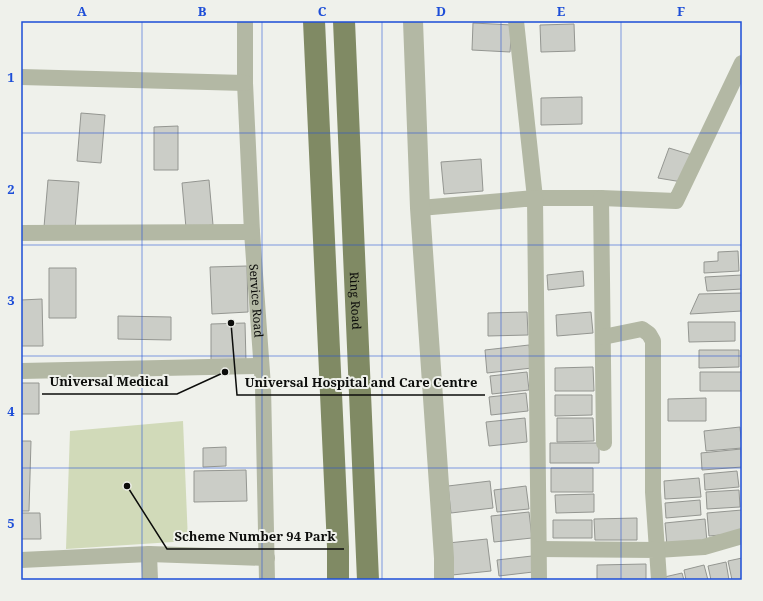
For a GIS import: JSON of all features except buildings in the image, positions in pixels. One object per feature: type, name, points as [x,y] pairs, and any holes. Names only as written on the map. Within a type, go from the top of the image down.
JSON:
[{"type":"main road","points":[[314,21],[338,540],[338,580]]},
{"type":"main road","name":"Ring Road","points":[[344,21],[368,580]]},
{"type":"street","name":"Service Road","points":[[245,21],[245,83],[252,232],[263,386],[267,580]]},
{"type":"street","points":[[413,21],[420,208],[444,580]]},
{"type":"street","points":[[516,21],[535,198],[539,580]]},
{"type":"street","points":[[420,208],[535,198],[601,198],[676,201],[742,63]]},
{"type":"street","points":[[21,77],[245,83]]},
{"type":"street","points":[[601,198],[604,443]]},
{"type":"street","points":[[21,233],[252,232]]},
{"type":"street","points":[[603,337],[642,330],[649,334],[653,342],[653,492],[659,580]]},
{"type":"street","points":[[21,370],[261,366]]},
{"type":"street","points":[[539,549],[658,550],[704,547],[742,536]]},
{"type":"street","points":[[148,554],[150,580]]},
{"type":"street","points":[[21,560],[148,554],[267,558]]},
{"type":"green space","points":[[183,421],[188,541],[66,549],[70,431]]},
{"type":"place","name":"Universal Hospital and Care Centre","points":[[231,323]]},
{"type":"place","name":"Universal Medical","points":[[225,372]]},
{"type":"place","name":"Scheme Number 94 Park","points":[[127,486]]}]
